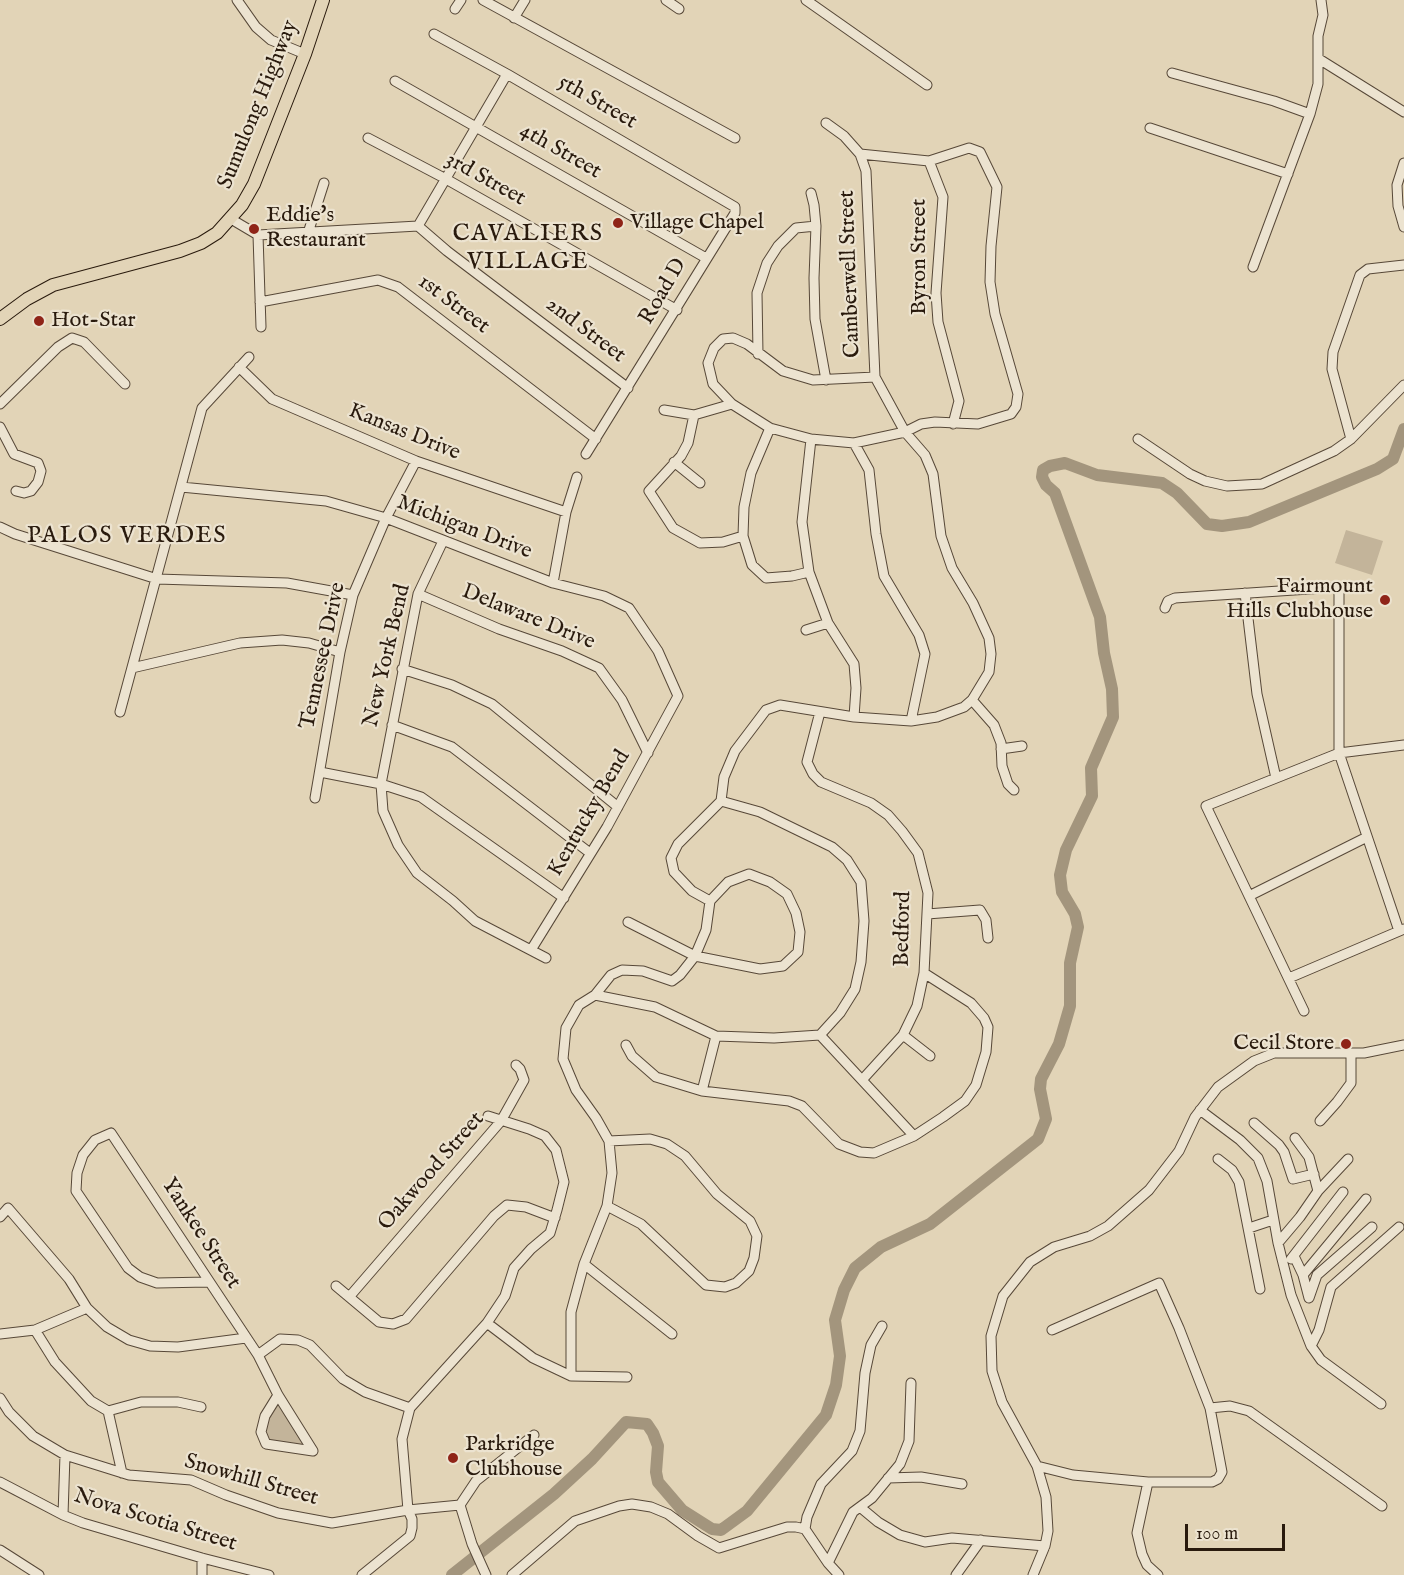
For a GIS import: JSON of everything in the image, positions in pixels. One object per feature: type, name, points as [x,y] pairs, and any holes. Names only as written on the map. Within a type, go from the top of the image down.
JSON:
[{"type":"main road","name":"Sumulong Highway","points":[[0,319],[27,299],[53,285],[161,256],[201,243],[217,233],[242,205],[257,175],[305,54],[323,0]]},
{"type":"street","points":[[237,0],[256,27],[271,40],[305,54]]},
{"type":"street","points":[[455,9],[461,0]]},
{"type":"street","points":[[483,0],[735,138]]},
{"type":"street","points":[[514,18],[525,0]]},
{"type":"street","points":[[666,0],[679,9]]},
{"type":"street","points":[[806,0],[927,85]]},
{"type":"street","points":[[1253,267],[1310,114],[1318,84],[1317,36],[1323,15],[1321,0]]},
{"type":"street","name":"5th Street","points":[[434,34],[734,205],[736,210]]},
{"type":"street","points":[[1319,59],[1404,112]]},
{"type":"street","points":[[1172,73],[1274,101],[1310,114]]},
{"type":"street","points":[[231,219],[258,235],[418,226],[507,74]]},
{"type":"street","name":"4th Street","points":[[395,81],[706,258]]},
{"type":"street","points":[[826,123],[843,136],[860,154],[929,161],[969,148],[980,152],[997,187],[990,282],[995,314],[1018,394],[1016,407],[1011,414],[978,424],[935,422],[921,424],[905,432],[854,443],[811,439],[770,428],[732,404],[713,384],[708,363],[714,348],[723,339],[733,338],[747,344],[783,371],[813,380],[875,377]]},
{"type":"street","points":[[1150,128],[1288,174]]},
{"type":"street","name":"3rd Street","points":[[368,138],[446,179],[677,310]]},
{"type":"street","name":"Camberwell Street","points":[[860,154],[866,171],[875,377],[905,432],[925,455],[933,474],[941,536],[952,568],[973,603],[989,638],[991,654],[989,672],[972,700]]},
{"type":"street","name":"Byron Street","points":[[929,161],[943,197],[936,293],[938,322],[959,401],[953,424]]},
{"type":"street","points":[[1404,163],[1397,185],[1404,226]]},
{"type":"street","points":[[308,233],[324,183]]},
{"type":"street","points":[[811,193],[816,226],[815,319],[825,380]]},
{"type":"street","name":"Road D","points":[[586,454],[677,310],[736,210]]},
{"type":"street","name":"2nd Street","points":[[418,226],[447,251],[628,388]]},
{"type":"street","points":[[758,354],[757,292],[767,263],[778,246],[796,228],[816,226]]},
{"type":"street","points":[[258,235],[261,327]]},
{"type":"street","points":[[1351,439],[1332,369],[1333,352],[1360,275],[1368,269],[1404,265]]},
{"type":"street","name":"1st Street","points":[[260,302],[378,280],[398,287],[596,439]]},
{"type":"street","points":[[0,404],[58,347],[72,338],[84,342],[125,384]]},
{"type":"street","points":[[120,712],[202,408],[249,357]]},
{"type":"street","name":"Kansas Drive","points":[[239,367],[272,399],[416,461],[566,512]]},
{"type":"street","points":[[1138,440],[1190,474],[1205,481],[1227,486],[1262,484],[1334,451],[1351,439],[1404,386]]},
{"type":"street","points":[[664,410],[694,415],[732,404]]},
{"type":"street","points":[[694,415],[688,443],[681,456],[649,491],[673,528],[700,543],[723,542],[742,536]]},
{"type":"street","points":[[0,427],[14,454],[38,462],[41,471],[38,482],[31,491],[24,493],[16,491]]},
{"type":"street","points":[[770,428],[751,473],[744,507],[742,536],[752,565],[766,578],[810,572]]},
{"type":"street","points":[[811,439],[802,522],[810,572],[828,622],[854,664],[856,688],[854,717]]},
{"type":"street","points":[[854,443],[869,470],[876,534],[884,576],[919,635],[925,654],[911,721]]},
{"type":"street","name":"Tennessee Drive","points":[[315,798],[340,652],[353,595],[386,518],[416,461]]},
{"type":"street","points":[[674,462],[700,483]]},
{"type":"street","points":[[553,584],[566,512],[576,479]]},
{"type":"street","name":"Michigan Drive","points":[[181,487],[326,501],[386,518],[553,584],[604,596],[629,608],[658,651],[678,696]]},
{"type":"street","points":[[0,527],[15,534],[157,579],[287,583],[353,595]]},
{"type":"street","name":"New York Bend","points":[[381,784],[418,594],[444,541]]},
{"type":"street","points":[[1165,608],[1168,601],[1175,598],[1339,587],[1339,753],[1401,930],[1288,978]]},
{"type":"street","points":[[1245,593],[1257,694],[1276,778]]},
{"type":"street","name":"Delaware Drive","points":[[418,594],[599,668],[622,700],[648,753]]},
{"type":"street","points":[[806,630],[828,622]]},
{"type":"street","points":[[132,668],[240,643],[282,640],[340,652]]},
{"type":"street","points":[[402,669],[452,685],[492,704],[618,807]]},
{"type":"street","name":"Kentucky Bend","points":[[531,950],[597,844],[678,696]]},
{"type":"street","points":[[710,901],[692,891],[674,872],[671,858],[678,844],[721,801],[724,777],[735,751],[766,710],[780,705],[854,717],[911,721],[938,717],[972,700],[994,725],[1001,749],[1002,766],[1008,784],[1014,790]]},
{"type":"street","name":"Bedford","points":[[820,711],[807,762],[813,774],[821,782],[871,803],[888,815],[918,854],[928,893],[924,973],[917,1006],[903,1035],[862,1080]]},
{"type":"street","points":[[392,725],[452,747],[590,852]]},
{"type":"street","points":[[1304,1011],[1206,806],[1339,753],[1404,745]]},
{"type":"street","points":[[1001,749],[1022,746]]},
{"type":"street","points":[[320,772],[381,784],[421,796],[564,898]]},
{"type":"street","points":[[381,784],[384,811],[398,845],[417,873],[453,900],[475,921],[546,958]]},
{"type":"street","points":[[595,995],[655,1007],[716,1036],[774,1038],[820,1035],[840,1013],[855,989],[863,945],[861,882],[847,860],[832,847],[760,812],[721,801]]},
{"type":"street","points":[[1249,896],[1367,837]]},
{"type":"street","points":[[571,1376],[571,1312],[584,1264],[607,1206],[612,1173],[609,1141],[576,1090],[563,1059],[566,1028],[579,1005],[595,995],[611,975],[622,970],[643,971],[672,981],[680,975],[695,956],[706,930],[710,901],[728,882],[749,874],[770,882],[787,894],[796,913],[800,932],[798,952],[783,966],[760,969],[695,956],[628,922]]},
{"type":"street","points":[[927,914],[980,910],[986,920],[988,938]]},
{"type":"street","points":[[626,1045],[632,1056],[656,1077],[702,1091],[789,1101],[802,1106],[839,1144],[860,1152],[874,1153],[914,1136],[964,1101],[976,1085],[986,1052],[988,1027],[984,1018],[971,1003],[924,973]]},
{"type":"street","points":[[820,1035],[914,1136]]},
{"type":"street","points":[[903,1035],[930,1056]]},
{"type":"street","points":[[702,1091],[716,1036]]},
{"type":"street","points":[[1033,1575],[1045,1546],[1048,1531],[1046,1497],[1037,1466],[1002,1402],[992,1371],[991,1336],[1003,1296],[1030,1262],[1054,1247],[1090,1236],[1108,1226],[1143,1197],[1163,1174],[1179,1150],[1200,1110],[1218,1087],[1254,1061],[1274,1053],[1364,1053],[1404,1045]]},
{"type":"street","points":[[1320,1121],[1351,1083],[1351,1053]]},
{"type":"street","name":"Oakwood Street","points":[[350,1296],[501,1121],[524,1080],[516,1065]]},
{"type":"street","points":[[1200,1110],[1240,1140],[1258,1158],[1267,1181],[1283,1266],[1311,1346],[1321,1360],[1381,1404]]},
{"type":"street","points":[[362,1575],[410,1536],[412,1519],[408,1510],[402,1439],[410,1408],[487,1323],[505,1296],[514,1268],[550,1233],[555,1218],[564,1182],[556,1150],[545,1137],[529,1129],[488,1116]]},
{"type":"street","points":[[1254,1124],[1284,1152],[1293,1179],[1314,1174]]},
{"type":"street","name":"Yankee Street","points":[[208,1282],[157,1283],[140,1277],[128,1268],[76,1191],[77,1173],[83,1155],[95,1140],[111,1133],[258,1354],[278,1395],[314,1451],[266,1444],[261,1432],[265,1416],[278,1395]]},
{"type":"street","points":[[1295,1138],[1306,1151],[1318,1191]]},
{"type":"street","points":[[607,1206],[641,1224],[706,1285],[725,1287],[736,1284],[748,1271],[754,1258],[757,1236],[750,1221],[717,1194],[685,1156],[667,1144],[650,1139],[609,1141]]},
{"type":"street","points":[[1218,1159],[1232,1170],[1239,1182],[1260,1289]]},
{"type":"street","points":[[1278,1243],[1318,1191],[1348,1160]]},
{"type":"street","points":[[1283,1266],[1294,1256],[1343,1192]]},
{"type":"street","points":[[1303,1275],[1366,1199]]},
{"type":"street","points":[[336,1286],[379,1322],[393,1324],[406,1319],[494,1216],[507,1205],[526,1207],[555,1218]]},
{"type":"street","points":[[0,1217],[8,1208],[69,1279],[87,1308],[107,1327],[129,1340],[150,1346],[178,1347],[246,1338]]},
{"type":"street","points":[[1248,1228],[1273,1220]]},
{"type":"street","points":[[1301,1320],[1317,1275],[1372,1227]]},
{"type":"street","points":[[1311,1346],[1319,1330],[1331,1287],[1399,1227]]},
{"type":"street","points":[[1294,1256],[1303,1275],[1309,1298]]},
{"type":"street","points":[[584,1264],[672,1334]]},
{"type":"street","points":[[1037,1466],[1073,1475],[1148,1482],[1212,1482],[1221,1476],[1210,1408],[1159,1283],[1052,1330]]},
{"type":"street","points":[[0,1334],[34,1330],[87,1308]]},
{"type":"street","points":[[487,1323],[532,1358],[571,1376],[627,1377]]},
{"type":"street","points":[[805,1529],[807,1517],[821,1484],[852,1451],[860,1431],[865,1373],[871,1345],[882,1326]]},
{"type":"street","points":[[34,1330],[55,1362],[92,1401],[108,1411],[122,1473]]},
{"type":"street","points":[[258,1354],[280,1340],[298,1340],[310,1345],[343,1379],[365,1392],[410,1408]]},
{"type":"street","points":[[828,1563],[853,1512],[872,1498],[900,1464],[909,1441],[911,1383]]},
{"type":"street","name":"Snowhill Street","points":[[0,1398],[9,1412],[33,1436],[64,1455],[122,1473],[191,1480],[278,1513],[332,1523],[408,1510],[459,1505]]},
{"type":"street","points":[[108,1411],[141,1402],[178,1402],[201,1407]]},
{"type":"street","points":[[1210,1408],[1230,1406],[1249,1410],[1382,1506]]},
{"type":"street","points":[[485,1572],[472,1544],[459,1505],[476,1481],[534,1435]]},
{"type":"street","points":[[63,1515],[64,1455]]},
{"type":"street","points":[[888,1478],[921,1477],[962,1484]]},
{"type":"street","name":"Nova Scotia Street","points":[[0,1482],[83,1523],[268,1575]]},
{"type":"street","points":[[1148,1482],[1137,1533],[1147,1565],[1158,1575]]},
{"type":"street","points":[[512,1575],[574,1521],[632,1504],[651,1507],[668,1514],[719,1548],[787,1527],[805,1529],[839,1575]]},
{"type":"street","points":[[860,1507],[878,1522],[900,1535],[925,1542],[952,1538],[1045,1546]]},
{"type":"street","points":[[956,1575],[981,1540]]},
{"type":"street","points":[[0,1550],[39,1575]]},
{"type":"street","points":[[202,1558],[202,1575]]},
{"type":"shaded area","points":[[1346,530],[1383,541],[1372,575],[1335,563]]},
{"type":"shaded area","points":[[278,1395],[312,1450],[266,1444],[265,1416]]},
{"type":"waterway","points":[[452,1575],[554,1494],[592,1459],[626,1422],[647,1424],[653,1433],[658,1446],[656,1472],[658,1482],[682,1510],[712,1529],[721,1530],[747,1511],[826,1415],[836,1385],[840,1356],[835,1320],[844,1290],[855,1268],[881,1247],[930,1224],[1038,1139],[1046,1119],[1040,1089],[1041,1079],[1059,1044],[1070,1006],[1070,963],[1078,927],[1075,914],[1062,892],[1060,875],[1066,850],[1092,796],[1091,768],[1113,717],[1112,689],[1104,653],[1100,617],[1055,493],[1046,485],[1042,477],[1043,470],[1065,463],[1097,475],[1162,483],[1177,493],[1207,524],[1222,526],[1249,522],[1377,469],[1393,459],[1404,429]]},
{"type":"place","name":"Village Chapel","points":[[618,223]]},
{"type":"place","name":"Eddie's Restaurant","points":[[254,229]]},
{"type":"place","name":"Hot-Star","points":[[39,321]]},
{"type":"place","name":"Fairmount Hills Clubhouse","points":[[1385,600]]},
{"type":"place","name":"Cecil Store","points":[[1346,1044]]},
{"type":"place","name":"Parkridge Clubhouse","points":[[453,1458]]},
{"type":"district","name":"CAVALIERS VILLAGE","points":[[528,249]]},
{"type":"district","name":"PALOS VERDES","points":[[127,537]]}]
